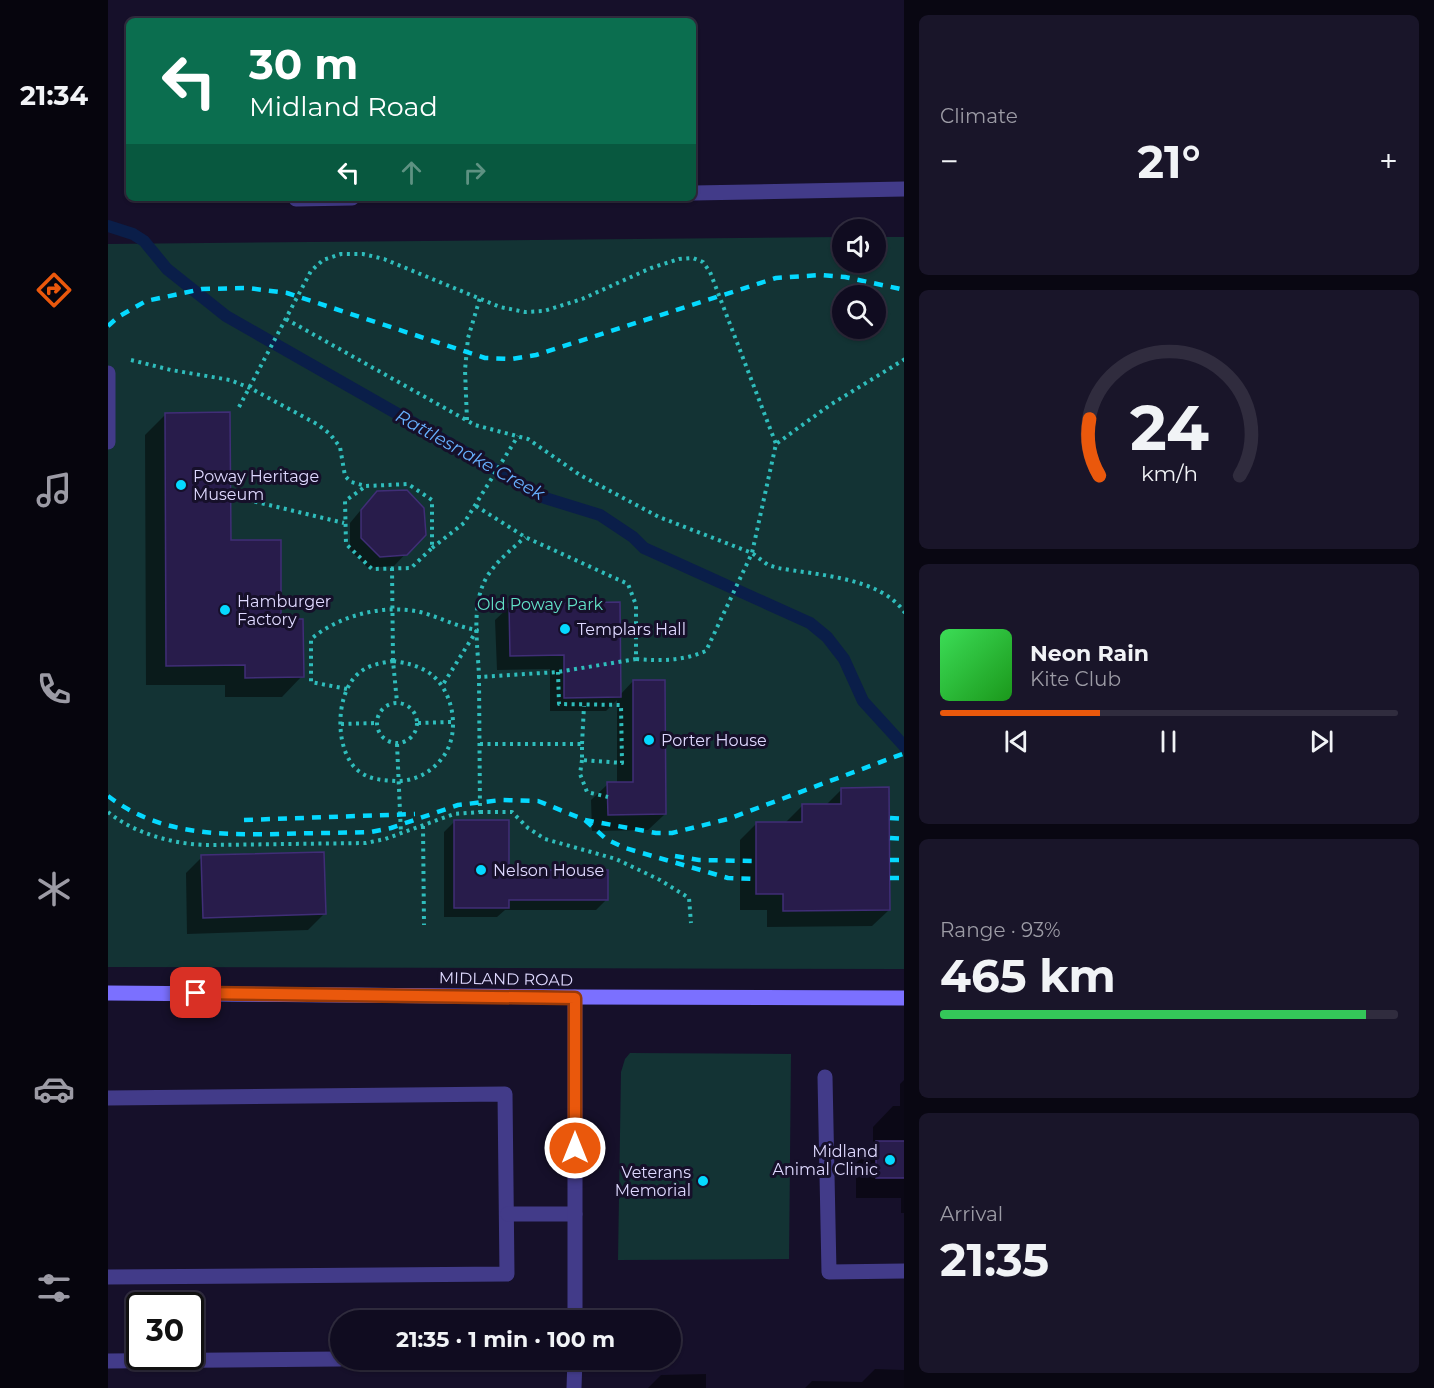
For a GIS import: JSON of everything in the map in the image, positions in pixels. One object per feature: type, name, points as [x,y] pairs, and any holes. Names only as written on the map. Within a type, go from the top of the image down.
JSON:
[{"type":"main road","name":"MIDLAND ROAD","points":[[108,993],[575,998],[904,998]]},
{"type":"street","points":[[696,192],[904,189]]},
{"type":"street","points":[[108,373],[108,442]]},
{"type":"street","points":[[575,998],[575,1310]]},
{"type":"street","points":[[825,1077],[829,1272],[904,1270]]},
{"type":"street","points":[[108,1098],[505,1094],[508,1214],[507,1274],[108,1277]]},
{"type":"street","points":[[508,1214],[575,1214]]},
{"type":"street","points":[[108,1361],[330,1359]]},
{"type":"street","points":[[574,1388],[575,1370]]},
{"type":"path","points":[[239,407],[311,271],[322,260],[341,254],[363,254],[384,259],[500,307],[525,312],[544,311],[582,299],[651,268],[679,259],[693,258],[703,262],[710,272],[776,444],[752,554],[706,651],[690,658],[669,661],[636,659],[558,672],[478,677]]},
{"type":"path","points":[[467,421],[465,370],[467,345],[480,298]]},
{"type":"path","points":[[286,319],[475,425],[528,439],[580,475],[659,517],[752,554],[759,560],[777,568],[857,583],[876,589],[889,597],[904,613]]},
{"type":"path","points":[[776,444],[830,405],[904,359]]},
{"type":"path","points":[[129,360],[230,380],[250,388],[317,424],[330,434],[340,447],[345,476],[351,482],[366,486],[408,483],[432,500],[432,548]]},
{"type":"path","points":[[366,486],[345,501],[346,544],[372,569],[411,568],[464,523],[518,436]]},
{"type":"path","points":[[240,498],[344,524]]},
{"type":"path","points":[[476,506],[525,537],[628,584],[636,604],[636,659]]},
{"type":"path","points":[[480,812],[478,599],[487,576],[495,565],[525,537]]},
{"type":"path","points":[[392,568],[393,661],[397,702]]},
{"type":"path","points":[[347,689],[311,682],[311,639],[352,616],[375,611],[418,612],[477,630]]},
{"type":"path","points":[[442,686],[477,630]]},
{"type":"path","points":[[393,661],[412,664],[429,672],[442,686],[451,703],[452,740],[443,757],[430,771],[413,779],[399,781],[376,780],[359,771],[342,742],[341,724],[341,707],[347,689],[358,673],[375,664],[393,661]]},
{"type":"path","points":[[558,672],[559,704],[621,705],[622,763],[582,760]]},
{"type":"path","points":[[397,702],[407,705],[416,712],[418,723],[416,733],[408,741],[397,744],[387,741],[379,734],[377,723],[379,713],[387,705],[397,702]]},
{"type":"path","points":[[584,706],[580,774],[586,792],[608,796]]},
{"type":"path","points":[[418,723],[452,722]]},
{"type":"path","points":[[341,724],[377,723]]},
{"type":"path","points":[[397,744],[400,834]]},
{"type":"path","points":[[480,744],[582,744]]},
{"type":"path","points":[[108,812],[123,823],[151,834],[185,844],[200,845],[366,843],[400,834],[454,814],[512,812],[528,828],[545,839],[616,859],[660,880],[689,898],[691,923]]},
{"type":"path","points":[[423,826],[424,925]]},
{"type":"green space","name":"Old Poway Park","points":[[832,237],[832,273],[886,273],[886,237],[904,237],[904,969],[108,967],[108,244]]},
{"type":"green space","points":[[630,1053],[791,1054],[789,1259],[618,1260],[621,1072],[625,1059]]},
{"type":"building","points":[[230,412],[231,540],[281,540],[281,619],[303,619],[304,677],[245,678],[245,665],[166,666],[165,413]]},
{"type":"building","points":[[407,490],[424,508],[426,535],[407,555],[380,557],[361,538],[361,510],[377,491]]},
{"type":"building","name":"Templars Hall","points":[[620,602],[621,697],[564,698],[564,655],[510,656],[509,604]]},
{"type":"building","name":"Porter House","points":[[633,680],[665,680],[666,814],[608,815],[607,782],[633,782]]},
{"type":"building","points":[[889,787],[890,910],[783,911],[783,894],[756,894],[756,822],[802,822],[802,804],[841,804],[841,788]]},
{"type":"building","name":"Nelson House","points":[[454,820],[509,820],[509,870],[608,870],[608,900],[509,900],[509,908],[454,908]]},
{"type":"building","points":[[324,852],[326,914],[203,918],[201,855]]},
{"type":"building","name":"Midland Animal Clinic","points":[[876,1141],[904,1141],[904,1178],[876,1178]]},
{"type":"waterway","name":"Rattlesnake Creek","points":[[108,226],[133,234],[144,241],[167,269],[226,316],[545,498],[600,515],[633,537],[644,548],[810,623],[827,637],[844,659],[863,701],[904,746]]},
{"type":"railway","points":[[108,326],[118,317],[146,301],[202,289],[248,288],[287,293],[485,358],[512,359],[536,355],[776,278],[821,275],[845,277],[904,290]]},
{"type":"railway","points":[[108,796],[148,819],[212,833],[371,832],[391,828],[458,805],[501,800],[538,801],[585,820],[656,833],[672,833],[728,819],[904,753]]},
{"type":"railway","points":[[244,820],[415,814]]},
{"type":"railway","points":[[890,818],[904,819]]},
{"type":"railway","points":[[585,820],[606,839],[625,848],[728,878],[756,879]]},
{"type":"railway","points":[[890,838],[904,839]]},
{"type":"railway","points":[[675,856],[699,860],[756,861]]},
{"type":"railway","points":[[890,860],[904,860]]},
{"type":"railway","points":[[890,878],[904,878]]},
{"type":"place","name":"Poway Heritage Museum","points":[[181,485]]},
{"type":"place","name":"Hamburger Factory","points":[[225,610]]},
{"type":"place","name":"Templars Hall","points":[[565,629]]},
{"type":"place","name":"Porter House","points":[[649,740]]},
{"type":"place","name":"Nelson House","points":[[481,870]]},
{"type":"place","name":"Midland Animal Clinic","points":[[890,1160]]},
{"type":"place","name":"Veterans Memorial","points":[[703,1181]]},
{"type":"route","points":[[196,993],[575,998],[575,1148]]}]
